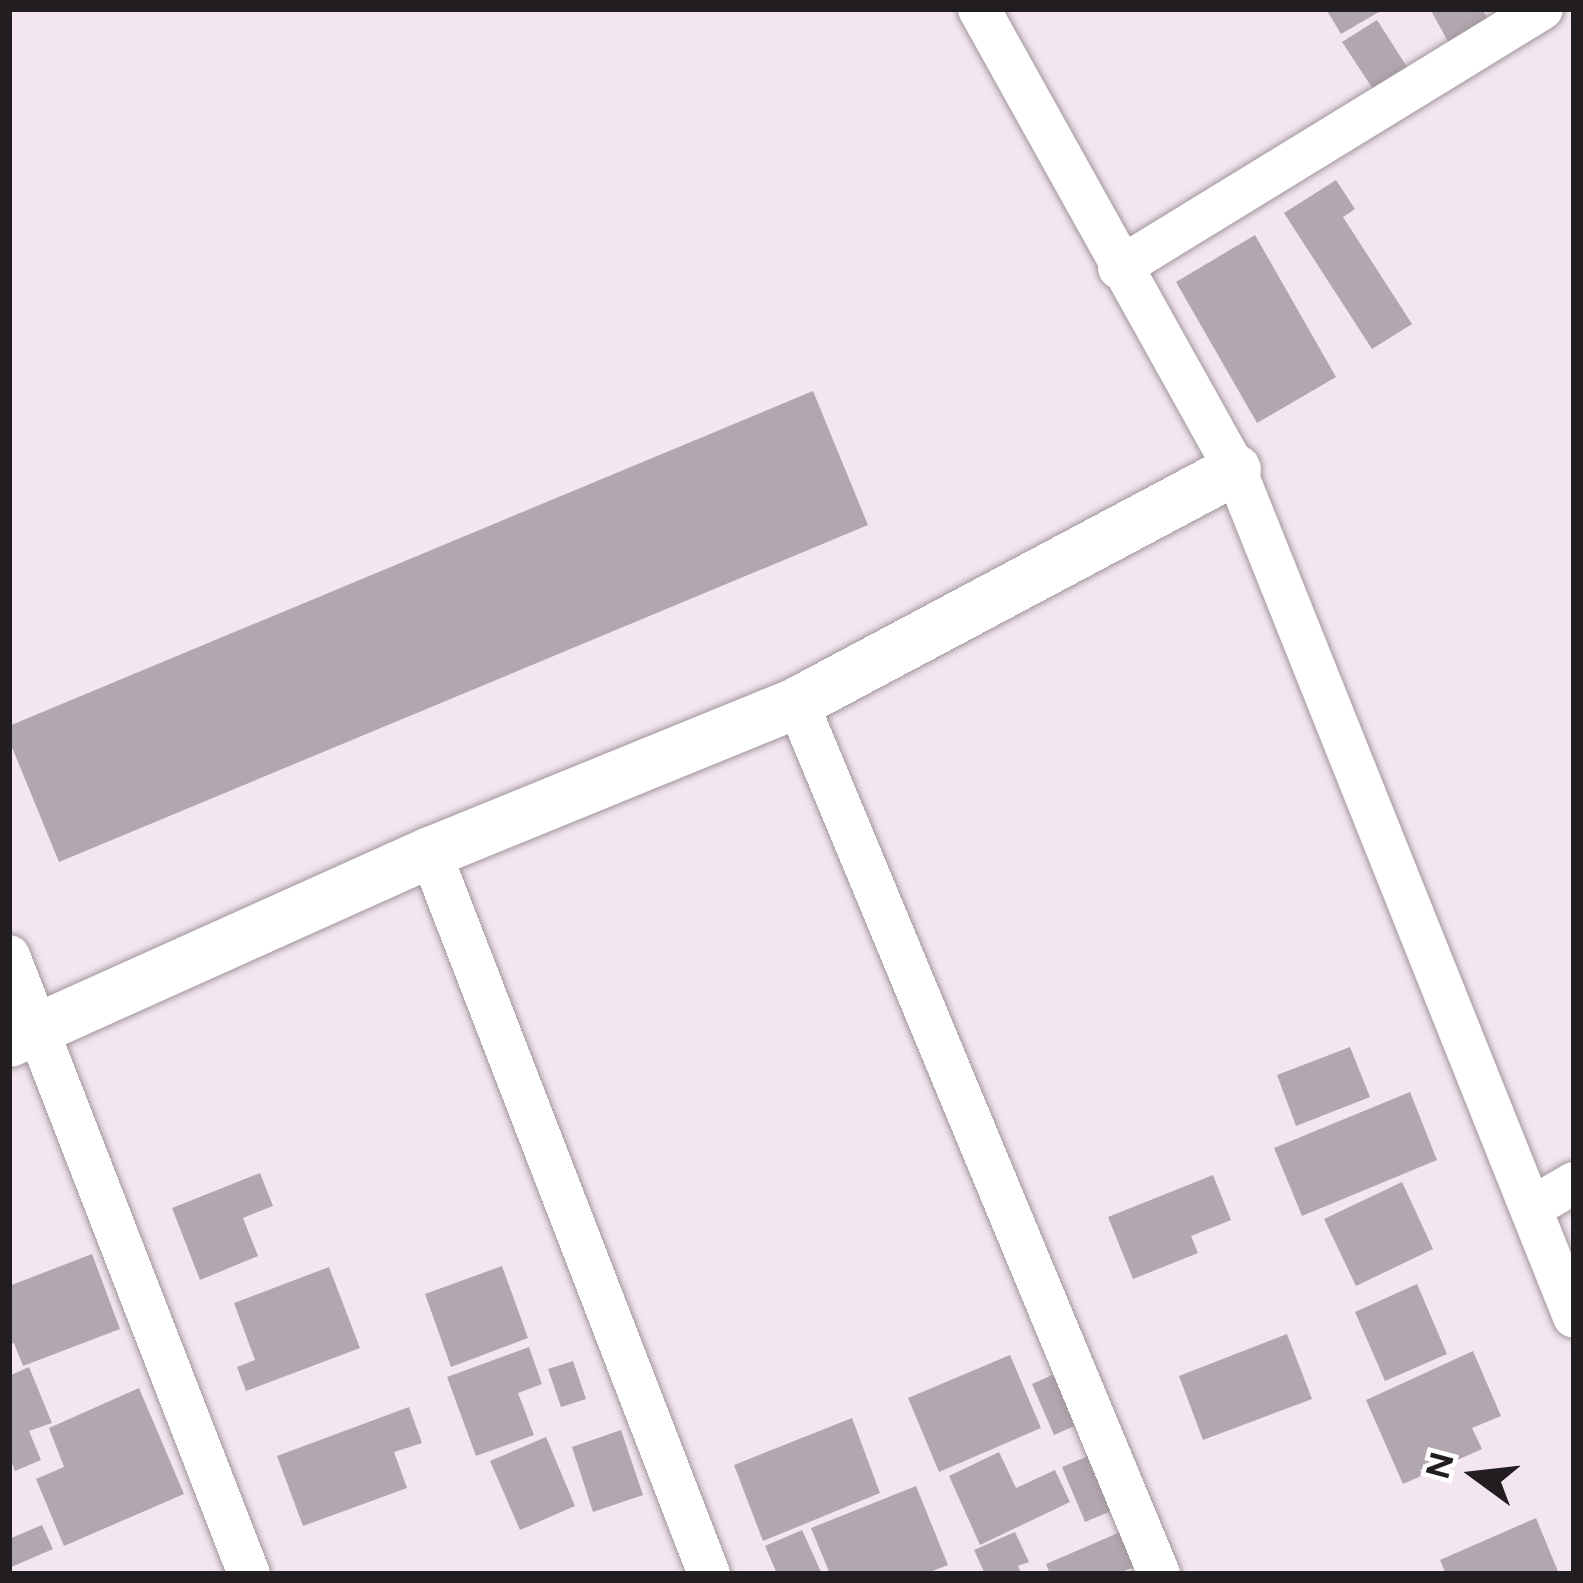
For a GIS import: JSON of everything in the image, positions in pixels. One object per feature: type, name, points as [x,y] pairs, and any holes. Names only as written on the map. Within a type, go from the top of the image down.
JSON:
[{"type":"street","points":[[980,9],[1234,470],[1574,1317]]},
{"type":"street","points":[[1119,268],[1542,9]]},
{"type":"street","points":[[24,1034],[430,853],[797,702],[1234,470]]},
{"type":"street","points":[[797,702],[1159,1574]]},
{"type":"street","points":[[430,853],[709,1574]]},
{"type":"street","points":[[9,956],[24,1034],[249,1574]]},
{"type":"street","points":[[1531,1208],[1574,1183]]},
{"type":"building","points":[[1326,9],[1384,9],[1341,34]]},
{"type":"building","points":[[1430,9],[1482,9],[1490,22],[1450,45]]},
{"type":"building","points":[[1377,20],[1409,70],[1375,92],[1342,42]]},
{"type":"building","points":[[1336,180],[1355,209],[1343,217],[1412,324],[1372,349],[1284,213]]},
{"type":"building","points":[[1255,235],[1336,377],[1257,423],[1176,282]]},
{"type":"building","points":[[813,391],[868,525],[59,862],[9,740],[9,726]]},
{"type":"building","points":[[1350,1047],[1370,1097],[1296,1126],[1277,1075]]},
{"type":"building","points":[[1410,1092],[1437,1160],[1302,1216],[1274,1148]]},
{"type":"building","points":[[260,1173],[273,1206],[243,1218],[258,1256],[200,1280],[172,1208]]},
{"type":"building","points":[[1213,1175],[1231,1220],[1191,1236],[1198,1253],[1133,1279],[1108,1217]]},
{"type":"building","points":[[1402,1182],[1433,1249],[1356,1286],[1324,1219]]},
{"type":"building","points":[[92,1254],[120,1329],[23,1366],[14,1343],[9,1345],[9,1286]]},
{"type":"building","points":[[502,1266],[528,1338],[451,1367],[425,1294]]},
{"type":"building","points":[[329,1267],[360,1348],[246,1391],[237,1367],[255,1360],[234,1303]]},
{"type":"building","points":[[1417,1284],[1447,1354],[1385,1381],[1355,1312]]},
{"type":"building","points":[[1287,1334],[1312,1399],[1203,1440],[1179,1376]]},
{"type":"building","points":[[529,1347],[542,1384],[518,1393],[534,1435],[476,1456],[447,1377]]},
{"type":"building","points":[[1473,1351],[1501,1416],[1472,1428],[1482,1449],[1403,1484],[1366,1400]]},
{"type":"building","points":[[1010,1355],[1041,1428],[939,1472],[908,1398]]},
{"type":"building","points":[[573,1361],[586,1399],[561,1407],[548,1369]]},
{"type":"building","points":[[29,1367],[52,1423],[29,1431],[41,1460],[15,1471],[9,1455],[9,1376]]},
{"type":"building","points":[[1066,1369],[1088,1420],[1054,1435],[1032,1384]]},
{"type":"building","points":[[139,1388],[184,1494],[64,1546],[36,1479],[64,1467],[49,1428]]},
{"type":"building","points":[[409,1407],[422,1443],[394,1452],[407,1488],[303,1526],[277,1456]]},
{"type":"building","points":[[852,1418],[880,1493],[763,1541],[734,1465]]},
{"type":"building","points":[[621,1430],[643,1495],[593,1512],[572,1447]]},
{"type":"building","points":[[546,1437],[575,1506],[520,1530],[490,1461]]},
{"type":"building","points":[[999,1452],[1016,1488],[1055,1470],[1070,1502],[980,1545],[949,1476]]},
{"type":"building","points":[[1098,1452],[1121,1507],[1085,1522],[1062,1467]]},
{"type":"building","points":[[916,1486],[948,1565],[925,1574],[830,1574],[811,1528]]},
{"type":"building","points":[[1536,1518],[1559,1574],[1446,1574],[1440,1560]]},
{"type":"building","points":[[42,1525],[53,1549],[9,1568],[9,1539]]},
{"type":"building","points":[[802,1530],[822,1574],[777,1574],[765,1546]]},
{"type":"building","points":[[1125,1530],[1139,1565],[1117,1574],[1050,1574],[1046,1564]]},
{"type":"building","points":[[1015,1532],[1029,1562],[1018,1566],[1022,1574],[985,1574],[974,1550]]}]
